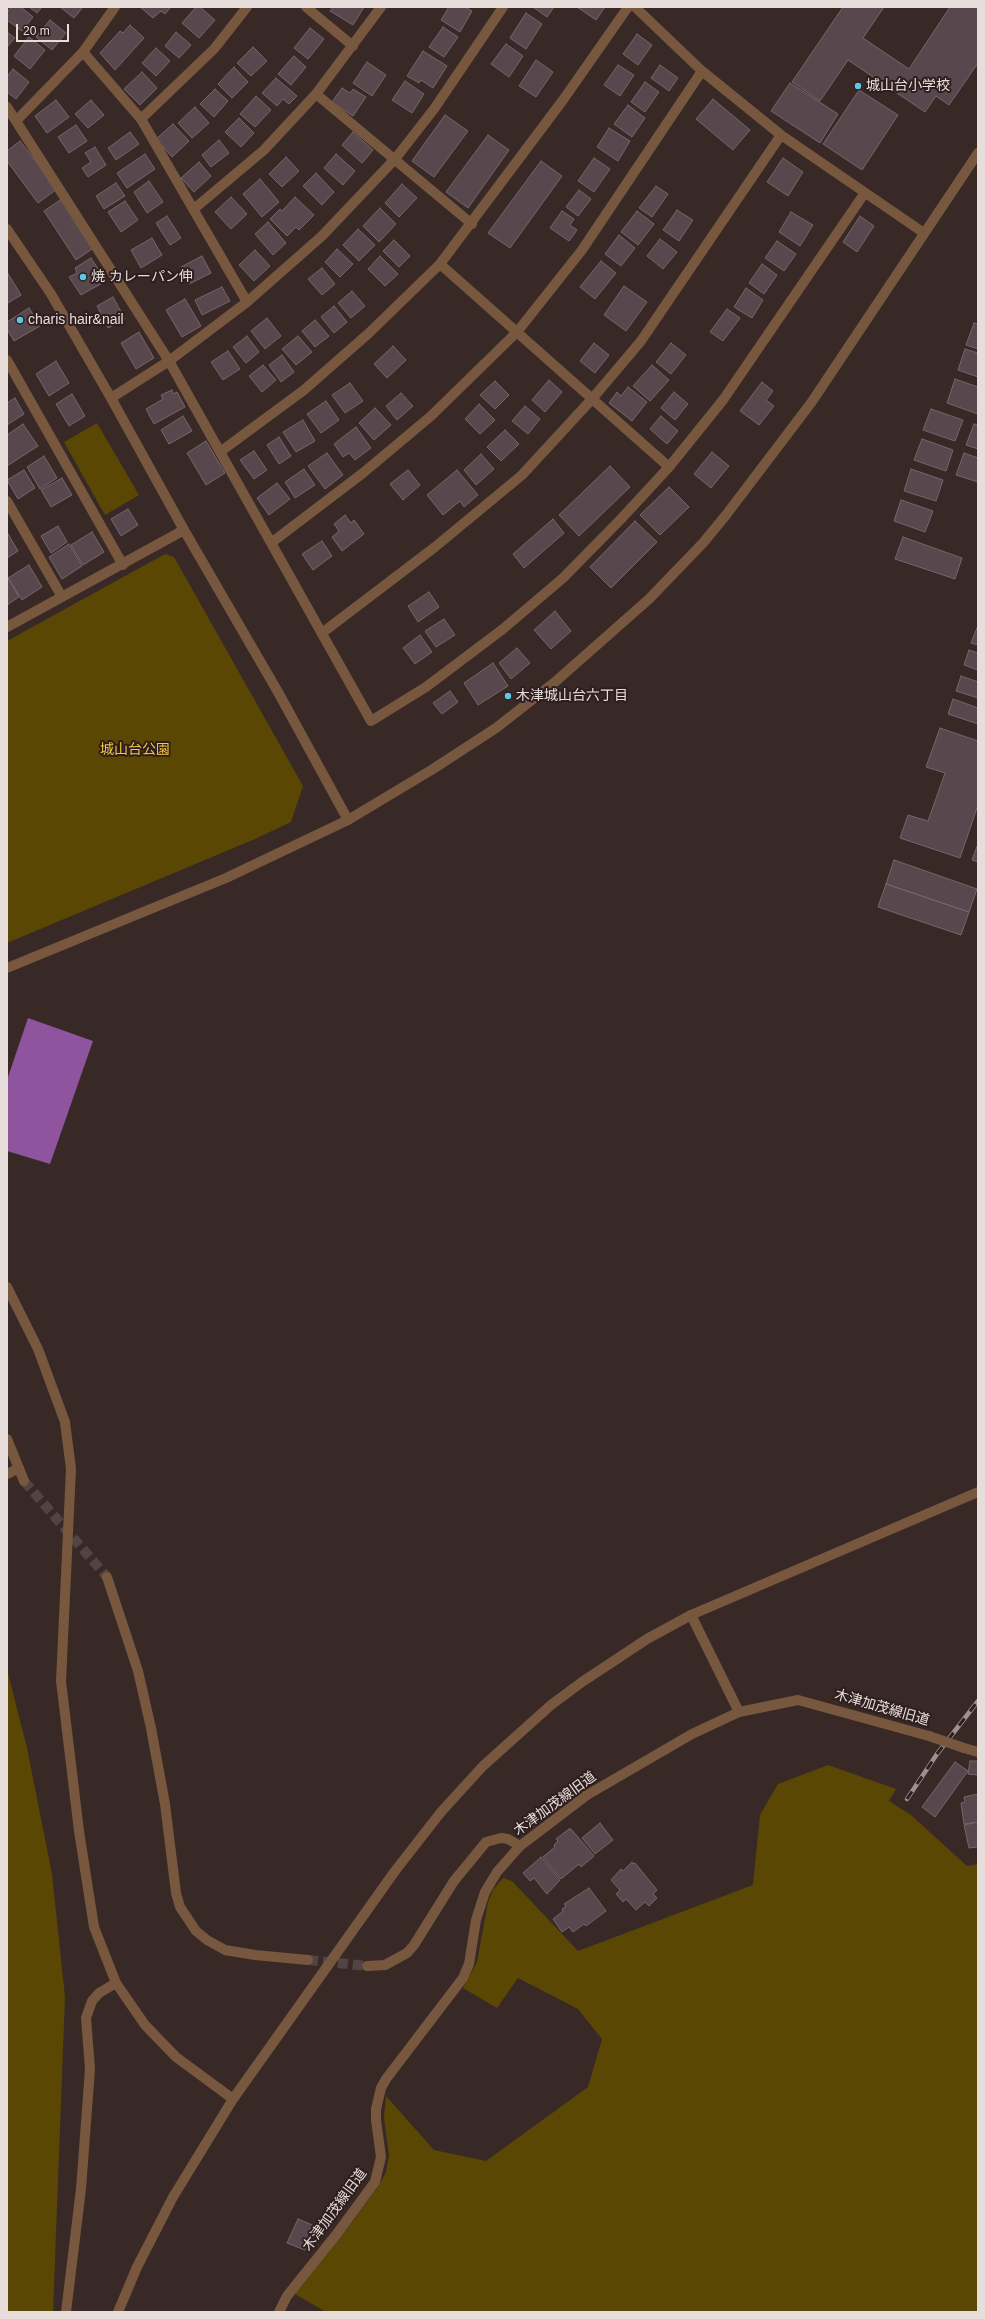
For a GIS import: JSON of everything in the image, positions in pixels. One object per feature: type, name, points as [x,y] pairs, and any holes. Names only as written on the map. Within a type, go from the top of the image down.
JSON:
[{"type":"street","points":[[17,120],[83,52],[115,7]]},
{"type":"street","points":[[141,119],[214,49],[247,7]]},
{"type":"street","points":[[306,7],[353,46]]},
{"type":"street","points":[[195,208],[264,150],[316,94],[381,7]]},
{"type":"street","points":[[111,398],[170,361],[247,302],[322,236],[395,159],[434,109],[503,7]]},
{"type":"street","points":[[220,452],[304,390],[368,333],[440,264],[472,224],[628,7]]},
{"type":"street","points":[[635,7],[702,72],[781,134],[864,194],[924,233]]},
{"type":"street","points":[[83,52],[141,119],[195,208],[247,302]]},
{"type":"street","points":[[271,543],[363,473],[431,416],[517,332],[582,250],[702,72]]},
{"type":"street","points":[[316,94],[472,224]]},
{"type":"street","points":[[7,107],[17,120],[170,361],[370,721],[426,687],[502,629],[556,584],[622,519],[669,467],[728,394],[864,194]]},
{"type":"street","points":[[322,633],[435,547],[522,475],[592,399],[641,341],[781,134]]},
{"type":"street","points":[[7,968],[233,875],[348,820],[433,769],[496,728],[555,682],[649,599],[703,543],[771,458],[812,404],[978,153]]},
{"type":"street","points":[[7,229],[51,294],[111,398],[184,530],[278,692],[348,820]]},
{"type":"street","points":[[440,264],[669,467]]},
{"type":"street","points":[[7,360],[123,565]]},
{"type":"street","points":[[7,501],[62,597]]},
{"type":"street","points":[[7,627],[123,565],[184,530]]},
{"type":"street","points":[[7,1288],[38,1349],[65,1422],[71,1469],[61,1681],[90,1910],[99,1944],[116,1983],[132,2009],[159,2041],[195,2072],[233,2099]]},
{"type":"street","points":[[7,1439],[24,1481]]},
{"type":"street","points":[[7,1474],[19,1468]]},
{"type":"street","points":[[118,2312],[137,2267],[166,2210],[233,2099],[395,1871],[441,1812],[483,1766],[522,1730],[582,1682],[647,1639],[691,1615],[978,1492]]},
{"type":"street","points":[[107,1578],[138,1671],[151,1728],[165,1804],[176,1894],[180,1907],[196,1931],[207,1940],[225,1950],[255,1955],[308,1960]]},
{"type":"street","points":[[691,1615],[739,1712]]},
{"type":"street","name":"木津加茂線旧道","points":[[279,2312],[287,2296],[336,2235],[375,2182],[381,2157],[376,2120],[377,2103],[381,2088],[386,2079],[463,1978],[469,1964],[476,1920],[485,1892],[497,1872],[520,1846],[587,1795],[692,1734],[739,1712],[798,1700],[929,1736],[978,1752]]},
{"type":"street","points":[[366,1966],[385,1965],[407,1953],[414,1945],[454,1881],[486,1842],[501,1838],[508,1839],[520,1846]]},
{"type":"street","points":[[66,2312],[81,2188],[89,2076],[86,2018],[92,2001],[99,1993],[116,1983]]},
{"type":"green space","points":[[97,423],[139,495],[105,515],[64,442]]},
{"type":"green space","name":"城山台公園","points":[[165,554],[174,557],[303,786],[291,822],[255,839],[7,943],[7,641]]},
{"type":"green space","points":[[7,1669],[27,1748],[52,1874],[65,1997],[53,2312],[7,2312]]},
{"type":"green space","points":[[828,1765],[896,1789],[889,1801],[911,1815],[967,1866],[978,1864],[978,2312],[326,2312],[295,2294],[344,2233],[378,2187],[386,2172],[389,2155],[384,2118],[386,2096],[434,2150],[486,2161],[588,2087],[602,2039],[578,2009],[518,1978],[497,2008],[463,1988],[477,1962],[488,1902],[493,1890],[503,1878],[512,1881],[578,1951],[753,1885],[760,1815],[778,1784]]},
{"type":"shaded area","points":[[28,1018],[93,1041],[50,1164],[7,1151],[7,1080]]},
{"type":"building","points":[[11,7],[21,7],[33,17],[22,31],[7,20],[7,12]]},
{"type":"building","points":[[29,7],[42,7],[37,13]]},
{"type":"building","points":[[60,7],[83,7],[74,18]]},
{"type":"building","points":[[140,7],[171,7],[165,14],[161,11],[153,18]]},
{"type":"building","points":[[196,7],[200,7],[215,20],[199,38],[182,23]]},
{"type":"building","points":[[333,7],[364,7],[353,25],[330,11]]},
{"type":"building","points":[[449,7],[465,7],[472,11],[460,32],[441,20]]},
{"type":"building","points":[[533,7],[554,7],[547,17]]},
{"type":"building","points":[[577,7],[605,7],[596,20]]},
{"type":"building","points":[[843,7],[884,7],[863,38],[909,69],[950,7],[978,7],[978,63],[949,105],[936,96],[925,112],[848,60],[820,101],[792,82]]},
{"type":"building","points":[[526,13],[542,24],[526,49],[510,38]]},
{"type":"building","points":[[50,20],[66,33],[52,50],[36,37]]},
{"type":"building","points":[[130,25],[144,38],[115,70],[100,53],[120,31],[123,33]]},
{"type":"building","points":[[443,27],[458,37],[444,57],[429,47]]},
{"type":"building","points":[[310,28],[324,39],[308,59],[294,48]]},
{"type":"building","points":[[7,32],[15,38],[7,47]]},
{"type":"building","points":[[176,32],[191,45],[179,58],[165,46]]},
{"type":"building","points":[[637,34],[652,45],[638,65],[623,54]]},
{"type":"building","points":[[29,37],[45,50],[30,69],[14,56]]},
{"type":"building","points":[[506,44],[523,56],[509,77],[491,64]]},
{"type":"building","points":[[253,47],[267,61],[251,76],[237,63]]},
{"type":"building","points":[[156,48],[170,61],[156,76],[142,63]]},
{"type":"building","points":[[423,51],[447,66],[433,88],[421,80],[419,83],[407,76]]},
{"type":"building","points":[[294,56],[306,67],[291,85],[278,74]]},
{"type":"building","points":[[536,60],[553,72],[536,97],[519,86]]},
{"type":"building","points":[[367,62],[386,75],[372,96],[353,83]]},
{"type":"building","points":[[618,65],[634,75],[620,96],[604,85]]},
{"type":"building","points":[[660,65],[678,78],[669,91],[651,78]]},
{"type":"building","points":[[234,67],[248,82],[232,98],[218,84]]},
{"type":"building","points":[[13,69],[29,82],[16,99],[7,92],[7,77]]},
{"type":"building","points":[[142,72],[157,88],[140,105],[124,89]]},
{"type":"building","points":[[276,78],[297,96],[289,104],[283,99],[277,106],[262,93]]},
{"type":"building","points":[[405,81],[424,94],[412,113],[392,100]]},
{"type":"building","points":[[645,82],[659,92],[645,112],[631,102]]},
{"type":"building","points":[[790,83],[838,114],[820,143],[771,111]]},
{"type":"building","points":[[342,88],[350,93],[353,89],[366,97],[353,116],[332,102]]},
{"type":"building","points":[[215,89],[228,101],[214,117],[200,104]]},
{"type":"building","points":[[859,90],[898,115],[862,170],[823,144]]},
{"type":"building","points":[[256,96],[271,110],[255,127],[240,114]]},
{"type":"building","points":[[713,99],[750,130],[733,150],[696,119]]},
{"type":"building","points":[[56,100],[69,117],[47,133],[35,116]]},
{"type":"building","points":[[91,100],[104,115],[88,128],[75,114]]},
{"type":"building","points":[[628,105],[645,118],[632,137],[614,124]]},
{"type":"building","points":[[195,107],[209,123],[192,138],[178,123]]},
{"type":"building","points":[[445,115],[468,131],[434,177],[412,161]]},
{"type":"building","points":[[239,118],[254,133],[241,147],[225,132]]},
{"type":"building","points":[[173,124],[189,141],[172,157],[156,139]]},
{"type":"building","points":[[76,125],[87,141],[69,153],[58,137]]},
{"type":"building","points":[[609,128],[630,141],[618,161],[597,147]]},
{"type":"building","points":[[130,132],[139,144],[116,160],[108,148]]},
{"type":"building","points":[[353,132],[373,150],[362,163],[342,145]]},
{"type":"building","points":[[488,135],[509,150],[468,208],[446,192]]},
{"type":"building","points":[[219,140],[229,153],[211,167],[202,155]]},
{"type":"building","points":[[20,141],[57,189],[38,203],[7,161],[7,151]]},
{"type":"building","points":[[95,147],[106,165],[88,177],[82,168],[91,162],[85,153]]},
{"type":"building","points":[[145,154],[155,169],[127,188],[117,173]]},
{"type":"building","points":[[336,154],[355,171],[343,185],[324,168]]},
{"type":"building","points":[[286,157],[299,171],[282,187],[269,174]]},
{"type":"building","points":[[594,158],[610,169],[594,192],[578,181]]},
{"type":"building","points":[[783,158],[803,172],[788,196],[767,182]]},
{"type":"building","points":[[541,161],[562,176],[510,248],[488,233]]},
{"type":"building","points":[[199,162],[211,176],[194,192],[181,178]]},
{"type":"building","points":[[316,173],[334,192],[322,205],[303,186]]},
{"type":"building","points":[[260,179],[279,202],[262,217],[243,194]]},
{"type":"building","points":[[149,181],[163,202],[147,213],[134,192]]},
{"type":"building","points":[[116,183],[125,196],[104,209],[96,196]]},
{"type":"building","points":[[402,184],[417,198],[399,217],[385,203]]},
{"type":"building","points":[[656,186],[668,194],[652,217],[639,208]]},
{"type":"building","points":[[579,190],[591,199],[578,216],[566,207]]},
{"type":"building","points":[[231,197],[247,214],[231,229],[215,212]]},
{"type":"building","points":[[295,197],[314,215],[299,230],[296,227],[287,236],[270,219],[280,209],[282,211]]},
{"type":"building","points":[[63,198],[95,247],[76,260],[44,211]]},
{"type":"building","points":[[125,201],[138,220],[121,232],[108,212]]},
{"type":"building","points":[[380,208],[396,224],[379,242],[363,226]]},
{"type":"building","points":[[677,210],[693,220],[679,241],[663,230]]},
{"type":"building","points":[[562,211],[574,219],[570,225],[577,230],[569,241],[550,228]]},
{"type":"building","points":[[637,211],[654,224],[638,245],[621,232]]},
{"type":"building","points":[[791,212],[813,225],[800,246],[779,232]]},
{"type":"building","points":[[167,216],[181,238],[170,245],[156,223]]},
{"type":"building","points":[[860,216],[874,226],[857,252],[843,242]]},
{"type":"building","points":[[268,222],[286,243],[273,255],[255,234]]},
{"type":"building","points":[[358,229],[375,245],[359,261],[343,245]]},
{"type":"building","points":[[619,235],[635,248],[621,266],[605,254]]},
{"type":"building","points":[[152,238],[162,255],[141,268],[131,250]]},
{"type":"building","points":[[660,239],[677,252],[663,269],[647,256]]},
{"type":"building","points":[[394,240],[410,256],[399,267],[383,251]]},
{"type":"building","points":[[777,241],[796,254],[784,271],[765,258]]},
{"type":"building","points":[[337,249],[353,264],[340,277],[325,262]]},
{"type":"building","points":[[255,250],[270,266],[254,281],[239,265]]},
{"type":"building","points":[[202,256],[211,273],[189,284],[181,267]]},
{"type":"building","points":[[380,256],[398,274],[385,286],[368,269]]},
{"type":"building","points":[[91,258],[106,281],[81,295],[69,277],[77,273],[75,268]]},
{"type":"building","points":[[601,261],[616,273],[595,299],[580,287]]},
{"type":"building","points":[[762,264],[777,275],[764,294],[749,283]]},
{"type":"building","points":[[322,268],[335,284],[322,295],[308,279]]},
{"type":"building","points":[[7,272],[21,295],[8,303],[7,302]]},
{"type":"building","points":[[624,286],[647,302],[626,331],[604,315]]},
{"type":"building","points":[[222,287],[230,301],[202,315],[195,300]]},
{"type":"building","points":[[746,288],[763,300],[752,318],[734,307]]},
{"type":"building","points":[[352,291],[365,306],[351,318],[338,303]]},
{"type":"building","points":[[113,297],[125,319],[108,328],[97,306]]},
{"type":"building","points":[[185,299],[201,326],[182,337],[166,310]]},
{"type":"building","points":[[334,306],[347,322],[334,333],[321,317]]},
{"type":"building","points":[[29,308],[40,326],[14,341],[7,329],[7,322]]},
{"type":"building","points":[[727,309],[740,318],[723,341],[710,332]]},
{"type":"building","points":[[267,318],[281,336],[265,349],[251,331]]},
{"type":"building","points":[[315,320],[329,336],[315,347],[302,331]]},
{"type":"building","points":[[974,323],[978,324],[978,349],[966,345]]},
{"type":"building","points":[[139,332],[154,358],[136,369],[121,343]]},
{"type":"building","points":[[247,336],[259,352],[246,363],[233,347]]},
{"type":"building","points":[[298,336],[312,352],[296,365],[282,349]]},
{"type":"building","points":[[594,343],[609,355],[595,373],[580,361]]},
{"type":"building","points":[[671,343],[686,355],[671,374],[656,362]]},
{"type":"building","points":[[393,346],[406,360],[387,378],[374,364]]},
{"type":"building","points":[[965,349],[978,353],[978,377],[958,370]]},
{"type":"building","points":[[228,351],[240,369],[223,380],[211,362]]},
{"type":"building","points":[[282,355],[294,372],[281,382],[269,365]]},
{"type":"building","points":[[56,361],[69,383],[49,396],[36,374]]},
{"type":"building","points":[[263,365],[276,380],[262,392],[249,376]]},
{"type":"building","points":[[652,365],[669,380],[650,401],[633,386]]},
{"type":"building","points":[[955,379],[978,387],[978,414],[947,403]]},
{"type":"building","points":[[549,380],[562,392],[545,412],[532,400]]},
{"type":"building","points":[[495,381],[509,395],[495,409],[480,395]]},
{"type":"building","points":[[762,382],[773,391],[766,400],[774,406],[759,425],[740,411]]},
{"type":"building","points":[[350,383],[363,401],[345,413],[332,395]]},
{"type":"building","points":[[628,387],[647,402],[632,421],[609,403],[617,392],[621,396]]},
{"type":"building","points":[[172,390],[173,394],[177,392],[185,407],[154,424],[146,409],[163,399],[161,395]]},
{"type":"building","points":[[674,392],[688,404],[675,420],[661,408]]},
{"type":"building","points":[[401,393],[413,406],[397,420],[386,406]]},
{"type":"building","points":[[72,394],[85,416],[69,426],[56,404]]},
{"type":"building","points":[[15,398],[24,414],[7,425],[7,403]]},
{"type":"building","points":[[326,401],[339,420],[321,433],[307,414]]},
{"type":"building","points":[[479,404],[495,420],[480,434],[465,419]]},
{"type":"building","points":[[525,406],[540,419],[528,434],[512,421]]},
{"type":"building","points":[[375,408],[391,425],[374,440],[359,423]]},
{"type":"building","points":[[931,409],[963,420],[955,441],[923,430]]},
{"type":"building","points":[[183,416],[192,431],[169,444],[161,430]]},
{"type":"building","points":[[661,416],[678,431],[667,444],[650,429]]},
{"type":"building","points":[[303,420],[315,441],[296,452],[283,432]]},
{"type":"building","points":[[23,424],[38,446],[7,466],[7,435]]},
{"type":"building","points":[[974,424],[978,425],[978,449],[966,445]]},
{"type":"building","points":[[356,427],[371,448],[355,460],[349,453],[343,457],[334,444]]},
{"type":"building","points":[[505,430],[519,444],[501,461],[487,447]]},
{"type":"building","points":[[279,437],[291,456],[279,464],[267,445]]},
{"type":"building","points":[[922,439],[953,450],[946,471],[914,460]]},
{"type":"building","points":[[206,441],[225,473],[206,485],[187,453]]},
{"type":"building","points":[[254,451],[267,470],[254,479],[240,460]]},
{"type":"building","points":[[712,452],[729,466],[711,488],[694,474]]},
{"type":"building","points":[[327,453],[343,475],[325,489],[308,466]]},
{"type":"building","points":[[964,453],[978,458],[978,482],[956,475]]},
{"type":"building","points":[[481,454],[494,469],[476,485],[464,470]]},
{"type":"building","points":[[44,456],[57,478],[40,489],[27,467]]},
{"type":"building","points":[[610,466],[630,487],[579,536],[559,515]]},
{"type":"building","points":[[304,469],[315,485],[295,498],[285,482]]},
{"type":"building","points":[[911,469],[943,480],[936,501],[904,491]]},
{"type":"building","points":[[24,470],[35,488],[18,499],[7,480]]},
{"type":"building","points":[[408,470],[420,485],[403,500],[390,484]]},
{"type":"building","points":[[457,470],[478,495],[464,507],[460,501],[443,515],[427,495]]},
{"type":"building","points":[[62,478],[72,495],[51,507],[41,490]]},
{"type":"building","points":[[277,483],[290,499],[269,515],[257,498]]},
{"type":"building","points":[[669,487],[689,507],[660,535],[640,515]]},
{"type":"building","points":[[901,500],[933,511],[925,532],[894,521]]},
{"type":"building","points":[[128,509],[138,525],[121,536],[111,519]]},
{"type":"building","points":[[345,515],[351,523],[354,520],[364,534],[342,551],[332,537],[339,531],[334,524]]},
{"type":"building","points":[[553,519],[564,533],[524,568],[513,554]]},
{"type":"building","points":[[635,521],[657,542],[611,588],[590,567]]},
{"type":"building","points":[[58,526],[67,542],[51,553],[41,536]]},
{"type":"building","points":[[7,532],[18,551],[7,558]]},
{"type":"building","points":[[92,532],[104,552],[83,565],[71,545]]},
{"type":"building","points":[[903,537],[962,558],[955,579],[895,559]]},
{"type":"building","points":[[322,541],[332,556],[313,570],[302,554]]},
{"type":"building","points":[[69,544],[82,566],[62,579],[49,557]]},
{"type":"building","points":[[29,565],[42,587],[22,600],[8,578]]},
{"type":"building","points":[[7,576],[19,597],[7,605]]},
{"type":"building","points":[[429,592],[439,607],[418,622],[408,606]]},
{"type":"building","points":[[555,611],[571,631],[551,649],[534,630]]},
{"type":"building","points":[[444,619],[455,635],[436,647],[425,631]]},
{"type":"building","points":[[978,628],[978,645],[971,643]]},
{"type":"building","points":[[420,635],[432,652],[415,664],[403,648]]},
{"type":"building","points":[[517,648],[530,663],[511,679],[499,663]]},
{"type":"building","points":[[969,650],[978,653],[978,670],[964,665]]},
{"type":"building","points":[[493,663],[508,686],[478,705],[464,683]]},
{"type":"building","points":[[961,676],[978,682],[978,698],[956,691]]},
{"type":"building","points":[[450,691],[458,702],[442,714],[433,703]]},
{"type":"building","points":[[953,699],[978,708],[978,724],[948,714]]},
{"type":"building","points":[[940,728],[978,741],[978,805],[960,858],[900,838],[908,815],[928,821],[945,773],[926,767]]},
{"type":"building","points":[[978,844],[978,862],[972,860]]},
{"type":"building","points":[[894,860],[977,889],[969,912],[886,884]]},
{"type":"building","points":[[886,884],[969,912],[961,935],[878,907]]},
{"type":"building","points":[[970,1761],[978,1761],[978,1775],[968,1774]]},
{"type":"building","points":[[955,1762],[968,1771],[935,1817],[922,1807]]},
{"type":"building","points":[[978,1794],[978,1822],[964,1824],[961,1803],[965,1802],[964,1797]]},
{"type":"building","points":[[978,1822],[978,1847],[969,1848],[964,1825]]},
{"type":"building","points":[[600,1823],[613,1840],[595,1854],[582,1838]]},
{"type":"building","points":[[571,1829],[594,1856],[581,1867],[579,1864],[561,1879],[543,1857],[555,1847],[554,1845],[558,1841],[556,1839]]},
{"type":"building","points":[[541,1857],[560,1880],[547,1894],[534,1878],[530,1881],[523,1873]]},
{"type":"building","points":[[632,1862],[633,1864],[635,1863],[657,1890],[653,1894],[657,1898],[649,1906],[645,1902],[636,1910],[626,1899],[623,1902],[616,1894],[620,1890],[611,1880],[621,1869],[623,1871]]},
{"type":"building","points":[[589,1888],[606,1911],[586,1926],[584,1924],[573,1932],[569,1927],[562,1932],[553,1919],[563,1911],[562,1909],[566,1906],[564,1904]]},
{"type":"building","points":[[298,2219],[315,2226],[305,2250],[287,2243]]},
{"type":"tunnel","points":[[24,1481],[107,1577]]},
{"type":"tunnel","points":[[308,1960],[367,1966]]},
{"type":"railway","points":[[907,1799],[937,1754],[978,1701]]},
{"type":"place","name":"城山台小学校","points":[[858,86]]},
{"type":"place","name":"焼 カレーパン伸","points":[[83,277]]},
{"type":"place","name":"charis hair&nail","points":[[20,320]]},
{"type":"place","name":"木津城山台六丁目","points":[[508,696]]}]
